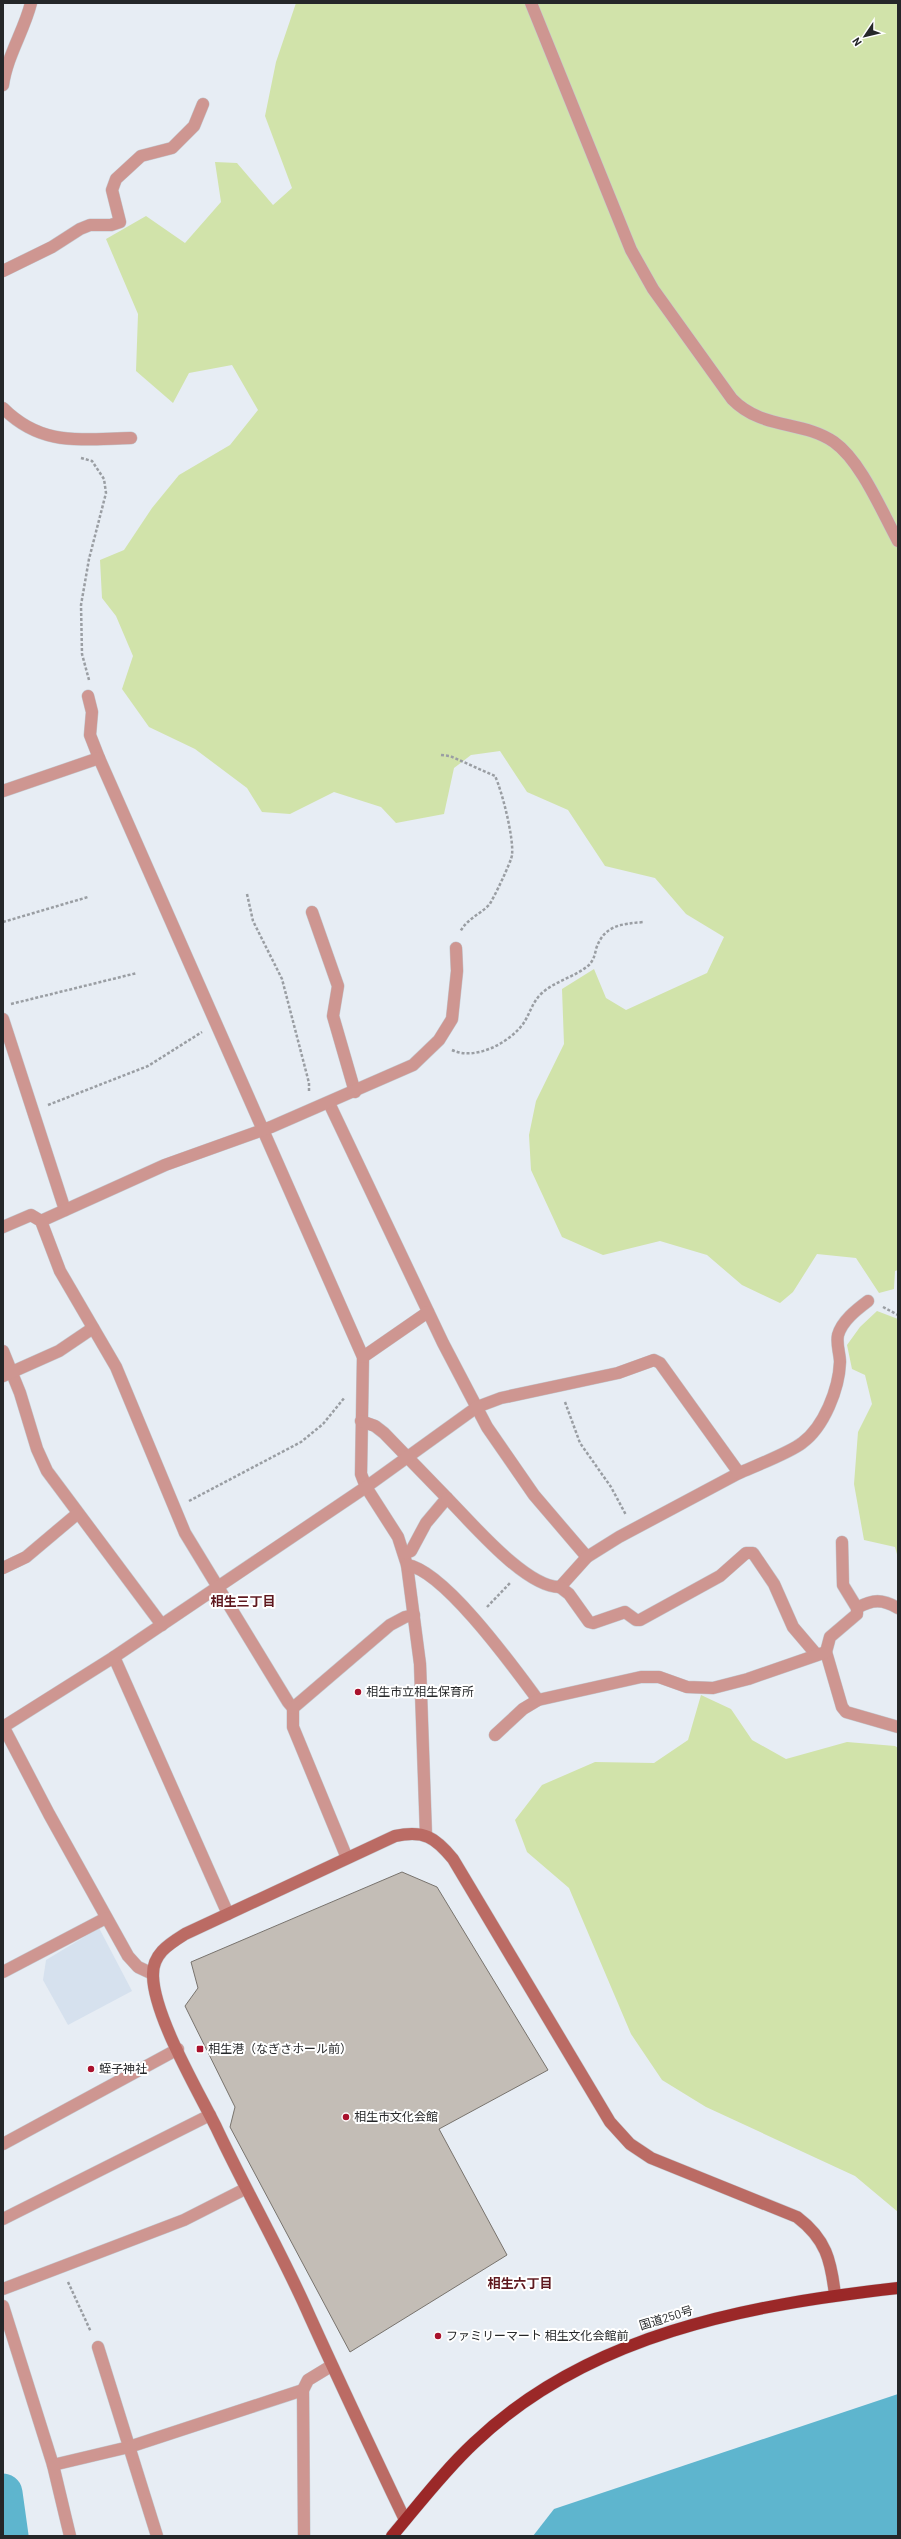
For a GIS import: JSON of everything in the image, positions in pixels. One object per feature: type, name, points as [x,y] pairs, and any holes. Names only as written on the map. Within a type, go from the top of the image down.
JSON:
[{"type":"highway","name":"国道250号","points":[[392,2536],[474,2443],[526,2400],[558,2379],[602,2356],[678,2328],[709,2320],[835,2295],[898,2288]]},
{"type":"street","points":[[3,85],[5,72],[27,20],[31,3]]},
{"type":"street","points":[[531,3],[631,250],[653,290],[732,399],[743,411],[760,419],[813,432],[834,442],[855,464],[898,541]]},
{"type":"street","points":[[3,271],[52,247],[80,229],[90,225],[120,222],[112,190],[116,179],[141,156],[172,148],[194,126],[203,104]]},
{"type":"street","points":[[3,408],[14,420],[57,439],[131,438]]},
{"type":"street","points":[[88,696],[92,712],[90,735],[99,758],[363,1357],[361,1474],[366,1488],[398,1537],[406,1559],[420,1664],[426,1835]]},
{"type":"street","points":[[3,791],[99,758]]},
{"type":"street","points":[[312,912],[338,986],[333,1016],[356,1092]]},
{"type":"street","points":[[41,1221],[165,1165],[308,1112],[356,1092],[413,1065],[439,1040],[452,1019],[454,1013],[457,971],[456,948]]},
{"type":"street","points":[[3,1019],[64,1210]]},
{"type":"street","points":[[329,1103],[428,1312],[487,1427],[534,1495],[587,1557]]},
{"type":"street","points":[[3,1227],[31,1216],[41,1221],[60,1271],[116,1367],[185,1533],[288,1702],[294,1708]]},
{"type":"street","points":[[560,1588],[587,1557],[634,1529],[739,1473],[802,1443],[816,1426],[826,1410],[838,1380],[840,1361],[837,1337],[840,1330],[855,1311],[868,1301]]},
{"type":"street","points":[[363,1357],[428,1312]]},
{"type":"street","points":[[7,1375],[59,1351],[93,1328]]},
{"type":"street","points":[[3,1351],[7,1375],[20,1394],[37,1449],[47,1471],[77,1514],[162,1625]]},
{"type":"street","points":[[152,1974],[138,1967],[128,1956],[3,1727],[114,1657],[366,1488],[477,1407],[501,1398],[618,1373],[654,1360],[660,1363],[739,1473]]},
{"type":"street","points":[[361,1421],[375,1426],[505,1557],[521,1570],[551,1588],[560,1588],[569,1594],[589,1622],[593,1623],[625,1612],[636,1620],[640,1620],[720,1576],[746,1553],[753,1554],[774,1584],[793,1627],[821,1653],[842,1707],[846,1712],[898,1727]]},
{"type":"street","points":[[406,1559],[426,1523],[447,1498]]},
{"type":"street","points":[[3,1568],[26,1557],[77,1514]]},
{"type":"street","points":[[495,1734],[523,1709],[538,1700],[641,1677],[659,1677],[687,1688],[714,1688],[748,1679],[821,1653],[830,1637],[851,1621],[857,1614],[857,1608],[843,1585],[842,1542]]},
{"type":"street","points":[[406,1559],[450,1592],[514,1666],[538,1700]]},
{"type":"street","points":[[857,1608],[871,1601],[884,1601],[898,1608]]},
{"type":"street","points":[[347,1858],[293,1727],[294,1708],[390,1625],[405,1617],[414,1615]]},
{"type":"street","points":[[114,1657],[228,1914]]},
{"type":"street","points":[[405,2520],[331,2366],[310,2316],[178,2049],[154,1994],[152,1974],[157,1957],[164,1948],[185,1934],[395,1836],[412,1832],[426,1835],[436,1840],[453,1860],[610,2122],[630,2144],[651,2158],[796,2217],[813,2229],[831,2265],[835,2295]]},
{"type":"street","points":[[3,1972],[106,1918]]},
{"type":"street","points":[[3,2144],[178,2049]]},
{"type":"street","points":[[3,2219],[210,2115]]},
{"type":"street","points":[[3,2289],[184,2220],[246,2189]]},
{"type":"street","points":[[3,2306],[53,2465],[70,2536]]},
{"type":"street","points":[[98,2347],[157,2536]]},
{"type":"street","points":[[304,2536],[303,2390],[308,2380],[331,2366]]},
{"type":"street","points":[[53,2465],[129,2447],[303,2390]]},
{"type":"path","points":[[57,439],[59,446],[92,461],[104,479],[106,493],[89,559],[81,605],[82,654],[91,690],[88,696]]},
{"type":"path","points":[[441,755],[450,756],[495,776],[510,836],[512,856],[495,896],[489,904],[466,922],[458,935],[456,948]]},
{"type":"path","points":[[247,894],[254,921],[282,980],[309,1083],[308,1112]]},
{"type":"path","points":[[3,922],[88,897]]},
{"type":"path","points":[[439,1040],[462,1055],[475,1054],[501,1043],[515,1034],[524,1022],[535,1000],[542,992],[589,965],[599,940],[607,930],[614,925],[644,922]]},
{"type":"path","points":[[3,1006],[137,973]]},
{"type":"path","points":[[33,1112],[148,1066],[217,1023]]},
{"type":"path","points":[[559,1386],[580,1443],[611,1487],[634,1529]]},
{"type":"path","points":[[174,1509],[301,1442],[323,1424],[344,1397],[356,1391],[362,1391]]},
{"type":"path","points":[[473,1619],[499,1597],[521,1570]]},
{"type":"path","points":[[61,2267],[98,2347]]},
{"type":"shaded area","points":[[99,1928],[132,1991],[68,2025],[43,1980],[46,1960]]},
{"type":"green space","points":[[296,3],[898,3],[898,1270],[895,1271],[894,1289],[879,1293],[856,1258],[817,1254],[793,1292],[780,1303],[742,1285],[707,1255],[660,1241],[603,1255],[562,1237],[531,1170],[529,1135],[536,1101],[564,1044],[562,989],[594,969],[606,998],[626,1010],[707,973],[724,937],[686,914],[655,878],[605,866],[568,810],[527,792],[500,751],[471,755],[454,768],[444,814],[396,823],[381,807],[334,792],[290,814],[262,812],[247,788],[195,749],[149,727],[122,689],[133,656],[116,616],[102,598],[100,560],[124,550],[152,508],[179,475],[230,445],[258,410],[232,365],[189,373],[173,403],[136,371],[138,314],[106,239],[146,216],[185,243],[221,202],[215,162],[237,163],[273,205],[292,188],[265,116],[276,62]]},
{"type":"green space","points":[[877,1311],[898,1319],[898,1558],[895,1547],[864,1540],[854,1484],[858,1432],[872,1404],[865,1375],[852,1369],[847,1345],[860,1327]]},
{"type":"green space","points":[[701,1695],[731,1709],[752,1740],[786,1759],[847,1742],[895,1746],[898,1748],[898,2212],[855,2176],[706,2107],[662,2080],[631,2034],[569,1888],[527,1852],[515,1820],[542,1785],[595,1762],[654,1763],[688,1740]]},
{"type":"water","points":[[898,2394],[898,2536],[533,2536],[554,2509]]},
{"type":"building","name":"相生市文化会館","points":[[402,1872],[437,1887],[548,2070],[439,2129],[507,2255],[350,2352],[230,2127],[235,2107],[185,2006],[198,1988],[191,1962]]},
{"type":"waterway","points":[[3,2493],[9,2536]]},
{"type":"place","name":"相生市立相生保育所","points":[[358,1692]]},
{"type":"place","name":"相生港（なぎさホール前）","points":[[200,2049]]},
{"type":"place","name":"蛭子神社","points":[[91,2069]]},
{"type":"place","name":"相生市文化会館","points":[[346,2117]]},
{"type":"place","name":"ファミリーマート 相生文化会館前","points":[[438,2336]]},
{"type":"district","name":"相生三丁目","points":[[243,1601]]},
{"type":"district","name":"相生六丁目","points":[[520,2283]]}]
